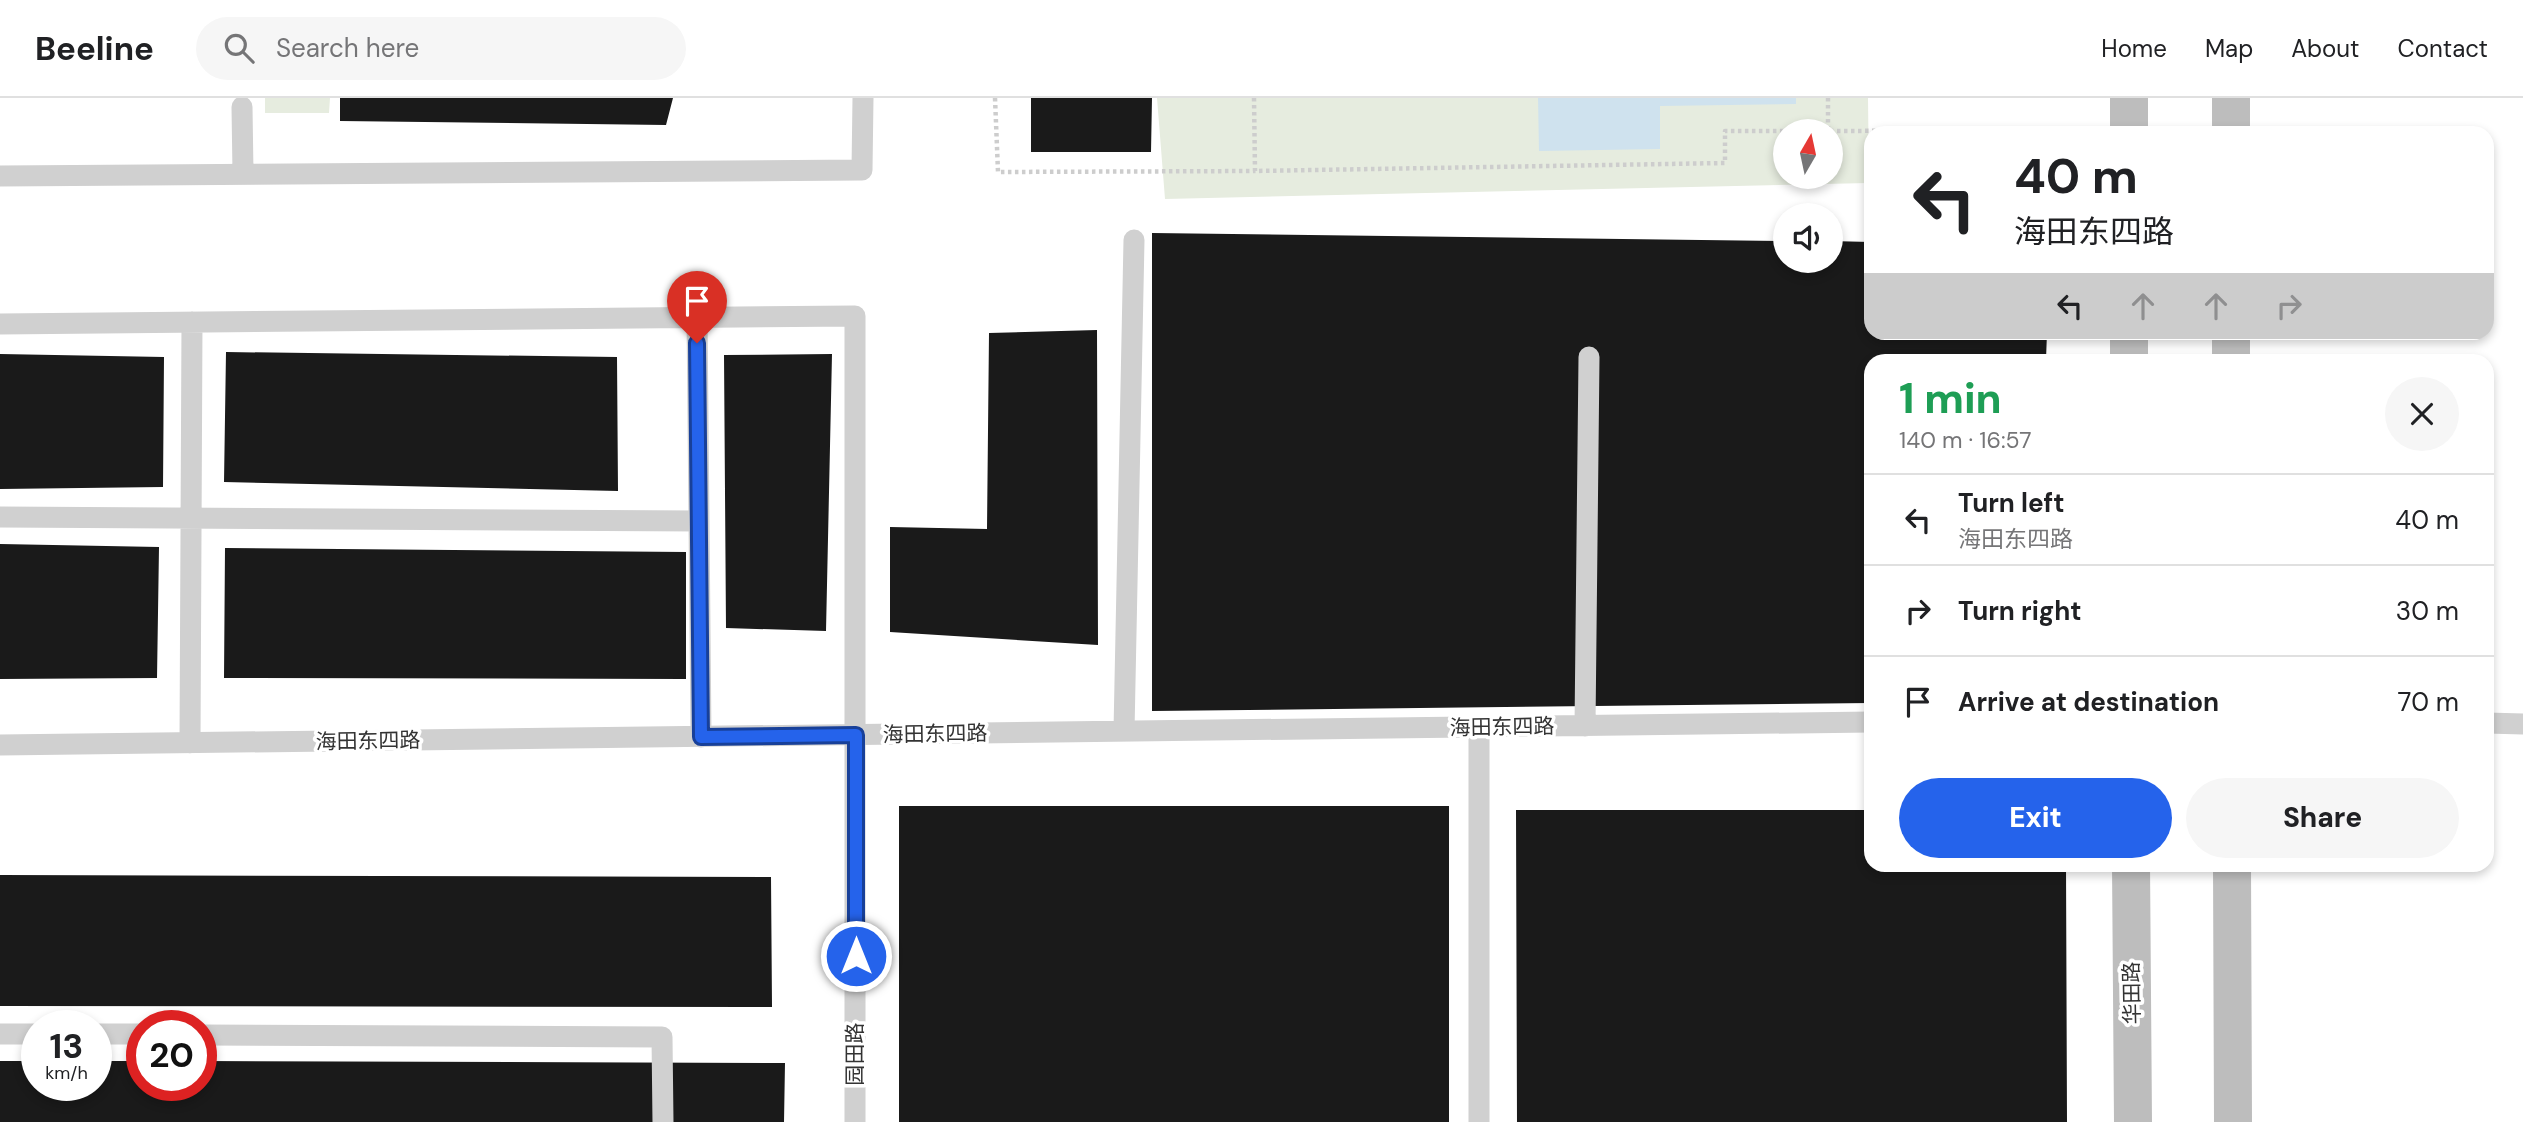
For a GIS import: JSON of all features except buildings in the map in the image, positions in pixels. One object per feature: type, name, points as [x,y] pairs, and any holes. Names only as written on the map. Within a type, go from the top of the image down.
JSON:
[{"type":"main road","points":[[2231,98],[2231,126]]},
{"type":"main road","name":"华田路","points":[[2131,872],[2133,1122]]},
{"type":"main road","points":[[2232,872],[2233,1122]]},
{"type":"lane","points":[[0,176],[862,170],[863,98]]},
{"type":"lane","points":[[242,107],[243,173]]},
{"type":"lane","points":[[1124,731],[1134,240]]},
{"type":"lane","name":"园田路","points":[[697,317],[855,316],[855,1122]]},
{"type":"lane","points":[[0,324],[697,317],[701,737]]},
{"type":"lane","points":[[190,743],[192,322]]},
{"type":"lane","points":[[1585,726],[1589,357]]},
{"type":"lane","points":[[0,517],[699,522]]},
{"type":"lane","name":"海田东四路","points":[[0,745],[1864,722]]},
{"type":"lane","points":[[2494,723],[2523,724]]},
{"type":"lane","points":[[1479,727],[1479,1122]]},
{"type":"lane","points":[[0,1034],[21,1034]]},
{"type":"lane","points":[[217,1035],[662,1037],[663,1122]]},
{"type":"path","points":[[995,98],[998,172],[1255,171],[1725,163],[1725,131],[1773,131]]},
{"type":"path","points":[[1254,98],[1255,171]]},
{"type":"path","points":[[1828,98],[1829,119]]},
{"type":"path","points":[[1965,126],[2129,120]]},
{"type":"path","points":[[1843,130],[1864,130]]},
{"type":"shaded area","points":[[265,98],[330,98],[329,113],[265,113]]},
{"type":"shaded area","points":[[1157,98],[1868,98],[1868,126],[1864,126],[1864,183],[1843,184],[1843,119],[1773,119],[1773,185],[1165,199]]},
{"type":"water","points":[[1538,98],[1796,98],[1796,104],[1660,106],[1660,149],[1539,151]]},
{"type":"route","points":[[697,343],[701,737],[856,735],[856,956]]}]
